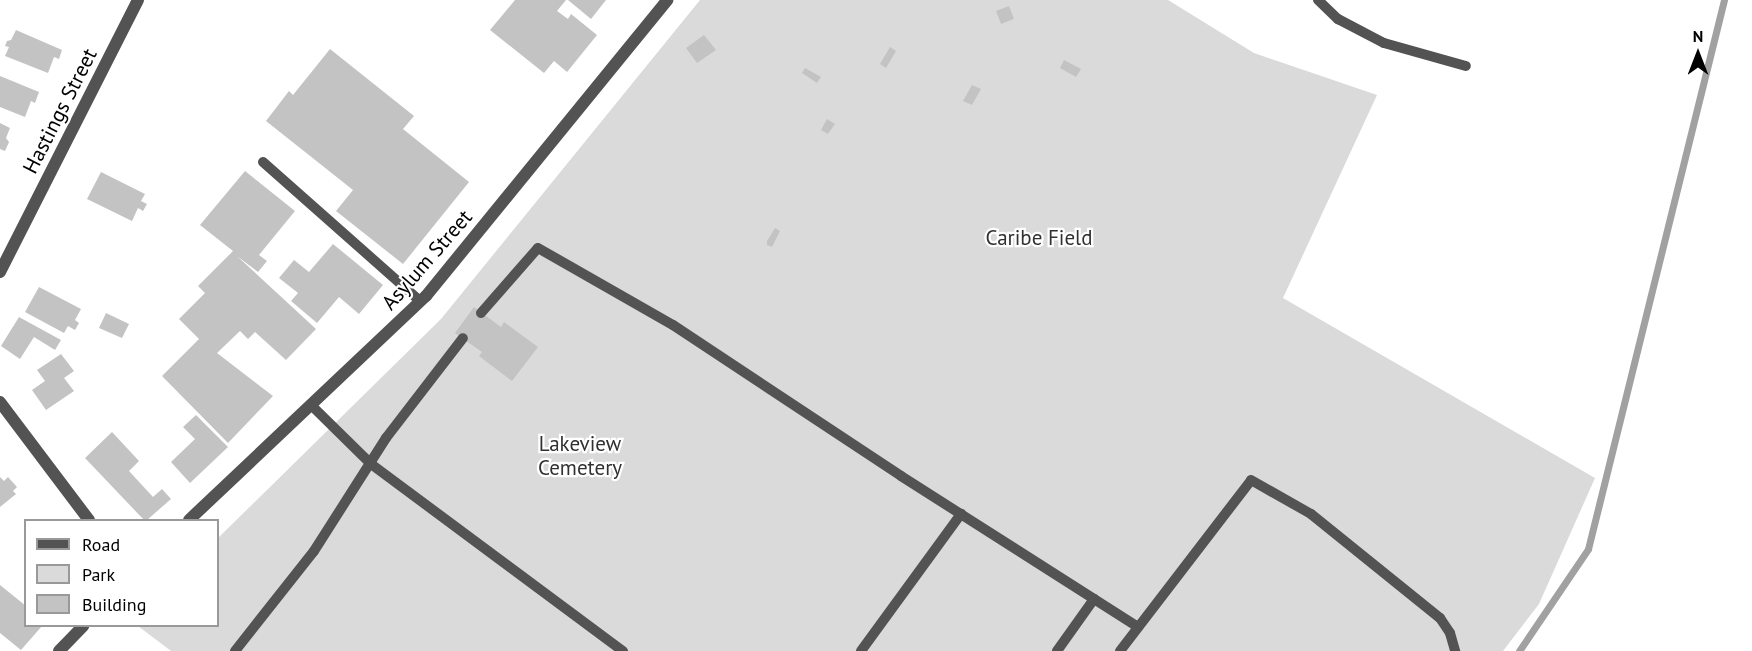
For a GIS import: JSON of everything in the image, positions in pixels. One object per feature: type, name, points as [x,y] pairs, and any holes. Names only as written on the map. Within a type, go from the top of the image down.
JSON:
[{"type":"street","name":"Hastings Street","points":[[0,272],[138,0]]},
{"type":"street","name":"Asylum Street","points":[[190,519],[420,302],[667,0]]},
{"type":"street","points":[[0,402],[88,519]]},
{"type":"street","points":[[59,651],[82,627]]},
{"type":"lane","points":[[1318,0],[1338,18],[1384,43],[1466,66]]},
{"type":"lane","points":[[262,162],[420,302]]},
{"type":"lane","points":[[481,313],[538,248],[673,325],[1138,627]]},
{"type":"lane","points":[[235,651],[314,551],[386,438],[463,338]]},
{"type":"lane","points":[[311,405],[371,464],[623,651]]},
{"type":"lane","points":[[1120,651],[1251,480],[1311,513],[1440,618],[1450,633],[1455,651]]},
{"type":"lane","points":[[861,651],[961,514]]},
{"type":"lane","points":[[1057,651],[1095,599]]},
{"type":"green space","points":[[700,0],[1168,0],[1254,53],[1377,95],[1283,298],[1595,478],[1539,604],[1503,651],[171,651],[139,627],[219,627],[219,537],[441,319]]},
{"type":"building","points":[[515,0],[566,0],[557,11],[568,19],[571,14],[597,35],[567,72],[554,61],[544,73],[490,30]]},
{"type":"building","points":[[568,0],[606,0],[591,19]]},
{"type":"building","points":[[1009,6],[1014,19],[1001,24],[996,11]]},
{"type":"building","points":[[16,30],[62,50],[59,59],[54,57],[48,73],[5,56],[9,47],[5,46],[7,41],[11,40]]},
{"type":"building","points":[[704,35],[716,50],[697,63],[686,48]]},
{"type":"building","points":[[890,47],[896,51],[886,68],[880,64]]},
{"type":"building","points":[[330,49],[414,116],[403,129],[469,182],[403,264],[336,211],[353,190],[266,121],[289,91],[293,95]]},
{"type":"building","points":[[1064,60],[1081,69],[1076,77],[1060,68]]},
{"type":"building","points":[[805,68],[821,77],[817,83],[802,73]]},
{"type":"building","points":[[0,76],[39,92],[35,103],[31,101],[25,117],[0,107]]},
{"type":"building","points":[[972,85],[981,89],[972,105],[963,101]]},
{"type":"building","points":[[827,119],[835,124],[828,134],[821,130]]},
{"type":"building","points":[[0,123],[10,128],[6,138],[9,142],[5,151],[0,149]]},
{"type":"building","points":[[245,171],[295,211],[259,255],[267,261],[258,272],[237,256],[316,329],[286,360],[255,332],[248,339],[240,331],[217,353],[273,396],[228,443],[162,376],[199,339],[179,319],[205,293],[198,286],[233,251],[200,225]]},
{"type":"building","points":[[101,172],[145,194],[141,201],[147,204],[143,211],[138,208],[132,221],[87,199]]},
{"type":"building","points":[[775,228],[780,231],[772,247],[767,245],[767,241]]},
{"type":"building","points":[[333,244],[383,285],[359,314],[339,297],[317,323],[291,301],[298,293],[279,278],[294,260],[309,272]]},
{"type":"building","points":[[39,287],[81,309],[75,320],[79,323],[75,330],[68,326],[64,333],[25,312]]},
{"type":"building","points":[[474,307],[501,327],[504,322],[538,347],[512,381],[479,356],[482,352],[455,333]]},
{"type":"building","points":[[106,313],[129,324],[122,338],[99,328]]},
{"type":"building","points":[[19,317],[61,340],[55,350],[34,337],[20,359],[1,346]]},
{"type":"building","points":[[61,354],[74,371],[64,378],[74,391],[46,410],[32,390],[45,381],[37,370]]},
{"type":"building","points":[[196,415],[228,447],[190,483],[171,462],[195,439],[183,427]]},
{"type":"building","points":[[112,432],[139,461],[129,471],[153,497],[162,489],[171,499],[148,519],[143,519],[85,458]]},
{"type":"building","points":[[0,477],[4,481],[8,477],[17,487],[13,491],[16,494],[0,507]]},
{"type":"building","points":[[0,585],[24,604],[24,627],[41,627],[21,650],[0,633]]},
{"type":"waterway","points":[[1519,651],[1588,549],[1724,0]]},
{"type":"park label","name":"Caribe Field","points":[[1039,238]]},
{"type":"park label","name":"Lakeview Cemetery","points":[[580,456]]}]
